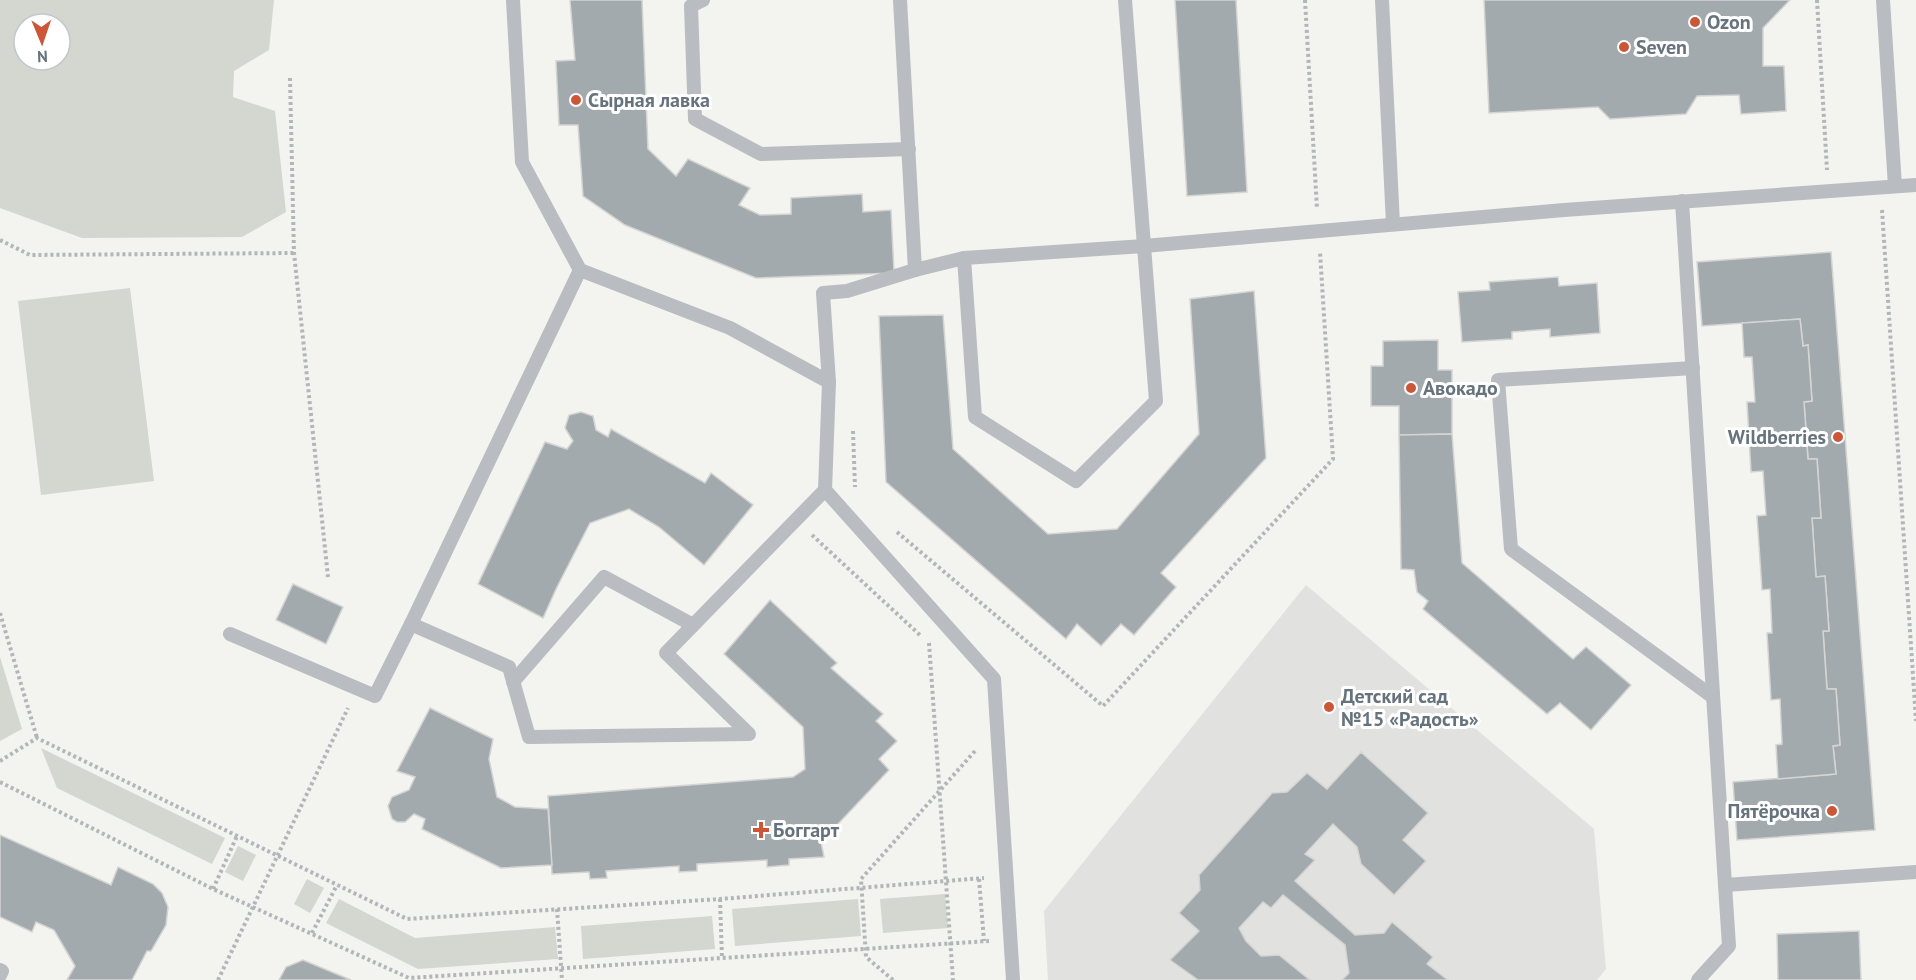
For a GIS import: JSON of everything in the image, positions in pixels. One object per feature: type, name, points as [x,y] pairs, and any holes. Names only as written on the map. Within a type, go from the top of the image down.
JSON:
[{"type":"lane","points":[[513,0],[522,162],[580,270],[730,328],[829,382]]},
{"type":"lane","points":[[703,0],[691,6],[695,119],[761,154],[909,149]]},
{"type":"lane","points":[[900,0],[915,270]]},
{"type":"lane","points":[[964,258],[975,417],[1076,481],[1156,401],[1125,0]]},
{"type":"lane","points":[[1382,0],[1393,224]]},
{"type":"lane","points":[[1883,0],[1888,187]]},
{"type":"lane","points":[[411,624],[509,667],[529,737],[749,734],[666,653],[825,490],[829,382],[823,293],[847,291],[964,258],[1144,246],[1682,201],[1916,185]]},
{"type":"lane","points":[[1682,201],[1729,946],[1698,980]]},
{"type":"lane","points":[[230,634],[375,696],[580,270]]},
{"type":"lane","points":[[1693,368],[1498,380],[1511,549],[1713,697]]},
{"type":"lane","points":[[825,490],[994,679],[1013,980]]},
{"type":"lane","points":[[513,682],[604,577],[693,625]]},
{"type":"lane","points":[[1725,885],[1916,872]]},
{"type":"lane","points":[[0,970],[2,971],[0,975]]},
{"type":"path","points":[[1817,0],[1828,191]]},
{"type":"path","points":[[290,78],[294,253],[328,577]]},
{"type":"path","points":[[1888,187],[1916,721]]},
{"type":"path","points":[[0,240],[30,255],[294,253]]},
{"type":"path","points":[[796,520],[930,644],[953,980]]},
{"type":"path","points":[[0,613],[37,738],[407,920],[1007,877]]},
{"type":"path","points":[[218,980],[357,688]]},
{"type":"path","points":[[893,980],[866,957],[861,879],[997,725]]},
{"type":"path","points":[[0,761],[37,738]]},
{"type":"path","points":[[0,782],[213,889],[409,978],[1010,940]]},
{"type":"path","points":[[213,889],[237,836]]},
{"type":"path","points":[[979,879],[984,941]]},
{"type":"path","points":[[312,933],[337,885]]},
{"type":"path","points":[[720,899],[722,958]]},
{"type":"path","points":[[557,909],[562,980]]},
{"type":"shaded area","points":[[0,0],[274,0],[269,50],[234,71],[233,97],[275,111],[286,212],[242,237],[82,238],[0,208]]},
{"type":"shaded area","points":[[130,288],[154,481],[41,495],[18,301]]},
{"type":"shaded area","name":"Детский сад №15 «Радость»","points":[[1306,585],[1594,829],[1606,969],[1597,980],[1048,980],[1044,911]]},
{"type":"shaded area","points":[[0,657],[22,729],[0,741]]},
{"type":"shaded area","points":[[41,748],[225,838],[212,864],[57,788]]},
{"type":"shaded area","points":[[238,846],[256,855],[243,881],[225,872]]},
{"type":"shaded area","points":[[307,879],[324,888],[310,913],[294,904]]},
{"type":"shaded area","points":[[945,894],[948,928],[883,933],[880,899]]},
{"type":"shaded area","points":[[339,899],[415,938],[555,927],[558,959],[418,969],[326,923]]},
{"type":"shaded area","points":[[858,899],[861,936],[735,946],[732,909]]},
{"type":"shaded area","points":[[712,916],[715,949],[583,959],[581,926]]},
{"type":"building","points":[[570,0],[642,0],[648,149],[676,176],[688,159],[750,188],[739,205],[760,215],[791,214],[791,198],[862,194],[863,212],[891,210],[894,273],[756,278],[625,225],[583,196],[578,125],[559,125],[556,61],[575,60]]},
{"type":"building","points":[[1175,0],[1236,0],[1247,192],[1187,196]]},
{"type":"building","name":"Seven","points":[[1484,0],[1790,0],[1763,28],[1763,66],[1784,66],[1786,111],[1741,114],[1739,95],[1697,96],[1686,114],[1610,119],[1598,107],[1489,113]]},
{"type":"building","points":[[1831,252],[1875,830],[1737,840],[1733,782],[1836,774],[1833,746],[1840,745],[1836,689],[1827,689],[1823,631],[1829,631],[1825,576],[1816,577],[1812,518],[1821,518],[1817,459],[1808,459],[1804,402],[1812,401],[1808,345],[1803,346],[1800,319],[1702,326],[1697,262]]},
{"type":"building","points":[[1558,277],[1559,286],[1597,283],[1600,333],[1550,337],[1550,329],[1512,332],[1512,339],[1462,342],[1458,292],[1490,290],[1489,282]]},
{"type":"building","points":[[1254,291],[1266,458],[1161,573],[1176,587],[1134,635],[1121,624],[1101,646],[1077,624],[1066,639],[886,482],[879,316],[943,315],[953,449],[1048,534],[1117,529],[1199,434],[1190,299]]},
{"type":"building","points":[[1800,319],[1803,346],[1808,345],[1812,401],[1804,402],[1808,459],[1817,459],[1821,518],[1812,518],[1816,577],[1825,576],[1829,631],[1823,631],[1827,689],[1836,689],[1840,745],[1833,746],[1836,774],[1778,779],[1776,745],[1782,744],[1780,699],[1771,700],[1767,633],[1772,633],[1770,589],[1762,590],[1757,516],[1766,515],[1763,471],[1751,472],[1747,402],[1755,402],[1752,357],[1744,357],[1742,323]]},
{"type":"building","name":"Авокадо","points":[[1438,340],[1438,370],[1452,370],[1452,434],[1399,435],[1399,406],[1371,406],[1371,366],[1383,366],[1383,341]]},
{"type":"building","points":[[581,412],[593,416],[596,430],[608,437],[611,429],[705,483],[711,473],[753,505],[704,565],[659,527],[629,509],[590,523],[543,618],[478,584],[545,442],[567,449],[573,441],[565,428],[569,415]]},
{"type":"building","points":[[1452,434],[1462,563],[1573,659],[1586,647],[1631,685],[1591,730],[1560,703],[1547,714],[1423,609],[1428,601],[1417,592],[1414,570],[1401,569],[1399,435]]},
{"type":"building","points":[[293,584],[343,607],[326,644],[276,620]]},
{"type":"building","points":[[770,600],[837,663],[831,668],[883,714],[876,721],[897,741],[879,759],[889,770],[821,842],[824,857],[789,859],[789,865],[767,867],[767,860],[697,864],[697,871],[679,872],[679,866],[606,871],[607,878],[590,879],[589,872],[552,874],[548,796],[793,777],[805,769],[803,727],[724,654]]},
{"type":"building","points":[[430,708],[493,739],[489,759],[497,797],[515,807],[548,809],[552,865],[501,868],[422,829],[425,819],[414,814],[405,822],[392,819],[388,806],[392,797],[409,790],[415,777],[397,771]]},
{"type":"building","points":[[1361,752],[1428,813],[1403,840],[1426,861],[1394,895],[1361,864],[1357,847],[1333,824],[1305,854],[1315,860],[1295,881],[1355,935],[1384,933],[1392,922],[1433,957],[1427,964],[1448,980],[1342,980],[1349,973],[1345,945],[1283,895],[1271,908],[1263,902],[1239,928],[1246,941],[1261,956],[1279,955],[1310,980],[1198,980],[1170,960],[1199,931],[1179,913],[1200,890],[1199,875],[1272,793],[1287,792],[1307,773],[1327,789]]},
{"type":"building","points":[[0,835],[111,885],[118,867],[153,884],[162,893],[168,907],[166,925],[151,951],[147,951],[132,980],[67,980],[75,966],[54,930],[36,922],[32,932],[0,917]]},
{"type":"building","points":[[1859,931],[1861,980],[1778,980],[1777,934]]},
{"type":"building","points":[[303,960],[351,980],[279,980],[286,967]]},
{"type":"place","name":"Ozon","points":[[1695,22]]},
{"type":"place","name":"Seven","points":[[1624,47]]},
{"type":"place","name":"Сырная лавка","points":[[576,100]]},
{"type":"place","name":"Авокадо","points":[[1411,388]]},
{"type":"place","name":"Wildberries","points":[[1838,437]]},
{"type":"place","name":"Детский сад №15 «Радость»","points":[[1329,707]]},
{"type":"place","name":"Пятёрочка","points":[[1832,811]]},
{"type":"place","name":"Боггарт","points":[[761,830]]}]
